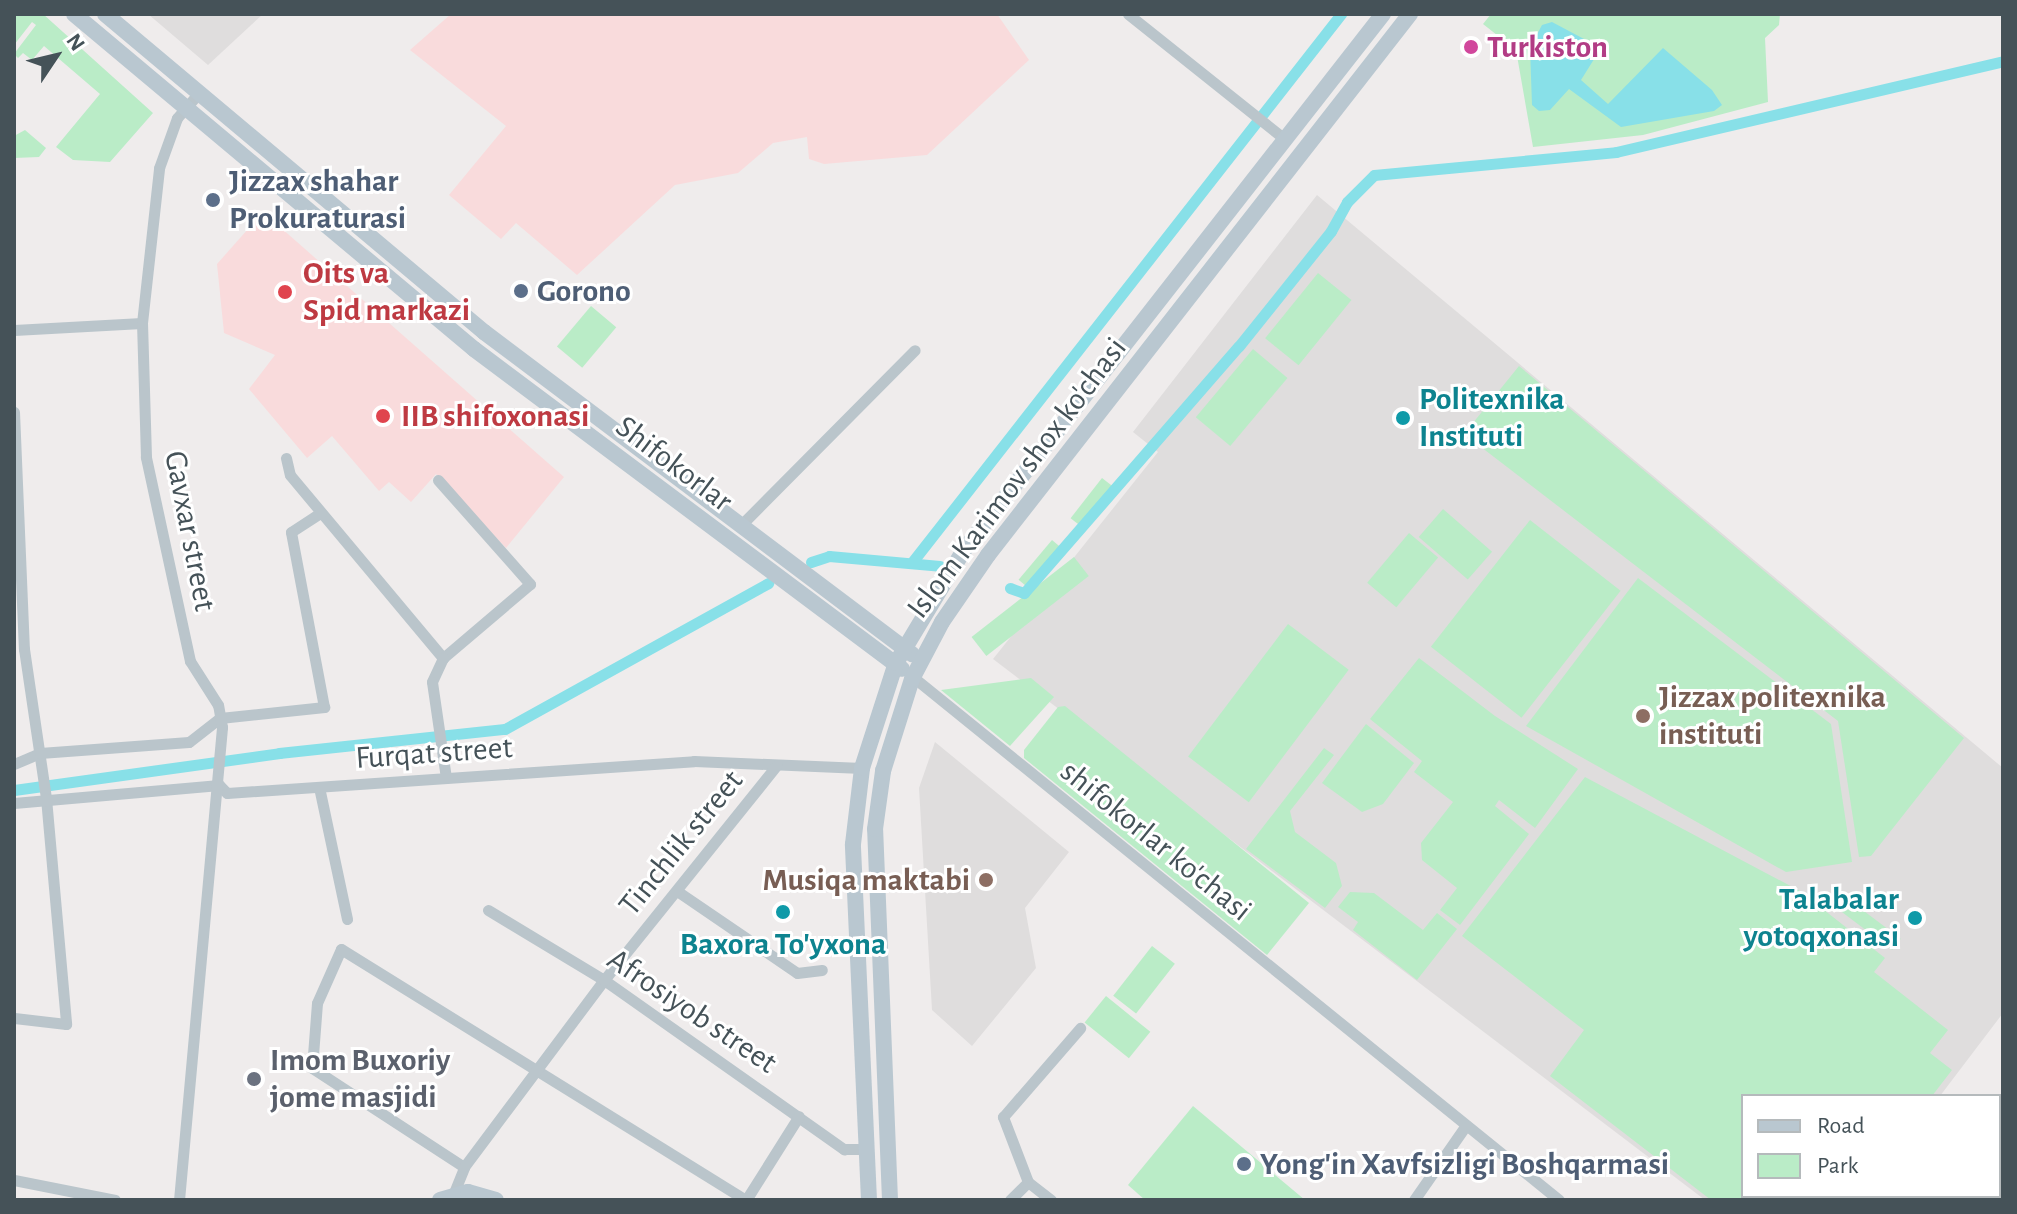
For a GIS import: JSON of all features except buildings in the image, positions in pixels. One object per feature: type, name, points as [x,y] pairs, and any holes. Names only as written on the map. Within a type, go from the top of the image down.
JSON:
[{"type":"main road","name":"Shifokorlar","points":[[74,14],[474,349],[899,655],[920,661]]},
{"type":"main road","name":"Shifokorlar","points":[[105,14],[484,332],[742,524],[899,655],[913,677]]},
{"type":"main road","name":"Islom Karimov shox ko'chasi","points":[[869,1200],[853,844],[862,768],[899,655],[990,514],[1383,14]]},
{"type":"main road","name":"Islom Karimov shox ko'chasi","points":[[890,1200],[875,829],[883,771],[920,661],[988,555],[1410,14]]},
{"type":"main road","points":[[448,1198],[477,1192],[496,1200]]},
{"type":"street","points":[[1128,14],[1286,140]]},
{"type":"street","name":"Gavxar street","points":[[200,92],[177,118],[159,168],[142,323],[146,457],[190,661],[218,705],[221,739],[219,785]]},
{"type":"street","points":[[14,330],[142,323]]},
{"type":"street","points":[[742,524],[915,350]]},
{"type":"street","points":[[14,412],[19,649],[46,798],[66,1024],[14,1018]]},
{"type":"street","points":[[286,458],[290,475],[443,658]]},
{"type":"street","points":[[438,480],[530,584],[443,658],[432,682],[446,778]]},
{"type":"street","points":[[14,764],[40,753],[189,742],[220,718],[324,707],[291,532],[320,513]]},
{"type":"street","name":"shifokorlar ko'chasi","points":[[913,677],[1367,1045],[1464,1128],[1559,1200]]},
{"type":"street","name":"Furqat street","points":[[14,803],[219,785],[227,793],[694,761],[862,768]]},
{"type":"street","name":"Tinchlik street","points":[[448,1198],[464,1167],[604,980],[777,765]]},
{"type":"street","points":[[179,1200],[219,785]]},
{"type":"street","points":[[319,787],[347,919]]},
{"type":"street","points":[[677,891],[797,973],[822,970]]},
{"type":"street","name":"Afrosiyob street","points":[[488,910],[604,980],[844,1149],[866,1149]]},
{"type":"street","points":[[464,1167],[312,1068],[317,1003],[341,949],[746,1200],[799,1116]]},
{"type":"street","points":[[1051,1200],[1028,1182],[1003,1117],[1080,1028]]},
{"type":"street","points":[[1414,1200],[1464,1128]]},
{"type":"street","points":[[14,1180],[115,1200]]},
{"type":"street","points":[[1010,1200],[1028,1182]]},
{"type":"shaded area","points":[[148,14],[263,14],[208,65]]},
{"type":"shaded area","points":[[451,14],[997,14],[1029,60],[927,155],[824,164],[809,159],[807,137],[773,143],[738,173],[675,185],[577,275],[516,223],[501,239],[449,195],[506,126],[410,50]]},
{"type":"shaded area","name":"Jizzax politexnika instituti","points":[[1317,195],[2003,768],[2003,1013],[1942,1094],[1741,1094],[1741,1198],[1864,1198],[1862,1200],[1705,1200],[993,659],[1158,452],[1133,432]]},
{"type":"shaded area","name":"IIB shifoxonasi","points":[[263,212],[564,477],[506,548],[436,474],[411,502],[389,482],[379,491],[332,436],[307,458],[249,389],[275,355],[224,333],[217,264]]},
{"type":"shaded area","name":"Musiqa maktabi","points":[[935,742],[1069,852],[1025,908],[1036,968],[972,1046],[932,1010],[919,788]]},
{"type":"green space","points":[[14,14],[43,14],[153,113],[110,162],[73,160],[56,147],[100,94],[44,46],[32,60],[23,53],[18,58],[14,54],[36,25],[32,22],[14,45]]},
{"type":"green space","points":[[1491,14],[1780,14],[1779,25],[1765,38],[1768,102],[1643,135],[1533,147],[1516,50],[1483,24]]},
{"type":"green space","points":[[25,130],[46,148],[39,157],[14,158],[14,136]]},
{"type":"green space","points":[[1318,273],[1351,300],[1299,365],[1265,338]]},
{"type":"green space","points":[[591,306],[616,327],[582,368],[557,347]]},
{"type":"green space","points":[[1253,349],[1287,378],[1230,446],[1196,417]]},
{"type":"green space","points":[[1519,366],[1964,738],[1871,856],[1859,857],[1838,721],[1464,434]]},
{"type":"green space","points":[[1102,478],[1115,488],[1083,528],[1071,518]]},
{"type":"green space","points":[[1443,509],[1492,552],[1468,580],[1419,537]]},
{"type":"green space","points":[[1530,520],[1621,591],[1521,718],[1431,647]]},
{"type":"green space","points":[[1409,533],[1438,557],[1396,607],[1367,583]]},
{"type":"green space","points":[[1052,540],[1065,551],[1032,591],[1019,580]]},
{"type":"green space","points":[[1074,557],[1089,576],[986,656],[972,637]]},
{"type":"green space","points":[[1638,578],[1831,724],[1852,862],[1786,872],[1526,726]]},
{"type":"green space","points":[[1288,624],[1349,670],[1249,802],[1188,757]]},
{"type":"green space","points":[[1419,658],[1495,716],[1578,769],[1535,828],[1499,800],[1495,806],[1529,834],[1460,925],[1440,910],[1457,888],[1422,860],[1421,843],[1453,802],[1414,772],[1422,761],[1370,719]]},
{"type":"green space","points":[[1031,678],[1054,697],[1010,746],[941,690]]},
{"type":"green space","points":[[1065,706],[1309,903],[1267,955],[1024,758],[1024,750],[1058,707]]},
{"type":"green space","points":[[1366,724],[1414,763],[1383,804],[1362,812],[1322,783]]},
{"type":"green space","points":[[1324,748],[1334,755],[1290,811],[1295,832],[1336,863],[1342,886],[1325,908],[1246,849]]},
{"type":"green space","points":[[1585,777],[1800,891],[1885,958],[1874,972],[1948,1030],[1930,1053],[1952,1070],[1934,1094],[1741,1094],[1741,1198],[1856,1198],[1711,1200],[1550,1076],[1584,1030],[1462,936]]},
{"type":"green space","points":[[1350,892],[1374,893],[1423,930],[1437,913],[1457,929],[1417,980],[1353,930],[1358,922],[1338,907]]},
{"type":"green space","points":[[1848,899],[1901,939],[1892,950],[1840,910]]},
{"type":"green space","points":[[1152,946],[1175,964],[1136,1013],[1113,996]]},
{"type":"green space","points":[[1106,996],[1150,1032],[1129,1058],[1085,1022]]},
{"type":"green space","points":[[1193,1106],[1305,1200],[1145,1200],[1128,1185]]},
{"type":"water","points":[[1552,22],[1601,48],[1581,80],[1608,104],[1663,48],[1712,90],[1722,105],[1714,111],[1621,127],[1569,89],[1550,110],[1539,111],[1532,105],[1530,48],[1542,25]]},
{"type":"waterway","points":[[913,561],[1341,14]]},
{"type":"waterway","points":[[1010,588],[1024,593],[1239,346],[1331,231],[1347,202],[1374,175],[1616,152],[2003,61]]},
{"type":"waterway","points":[[811,562],[829,556],[940,566]]},
{"type":"waterway","points":[[14,790],[279,753],[505,729],[768,583]]},
{"type":"place","name":"Turkiston","points":[[1471,47]]},
{"type":"place","name":"Jizzax shahar Prokuraturasi","points":[[213,200]]},
{"type":"place","name":"Gorono","points":[[521,291]]},
{"type":"place","name":"Oits va Spid markazi","points":[[285,292]]},
{"type":"place","name":"IIB shifoxonasi","points":[[383,416]]},
{"type":"place","name":"Politexnika Instituti","points":[[1403,418]]},
{"type":"place","name":"Jizzax politexnika instituti","points":[[1643,716]]},
{"type":"place","name":"Musiqa maktabi","points":[[986,880]]},
{"type":"place","name":"Baxora To'yxona","points":[[783,912]]},
{"type":"place","name":"Talabalar yotoqxonasi","points":[[1915,918]]},
{"type":"place","name":"Imom Buxoriy jome masjidi","points":[[254,1079]]},
{"type":"place","name":"Yong'in Xavfsizligi Boshqarmasi","points":[[1244,1164]]}]
